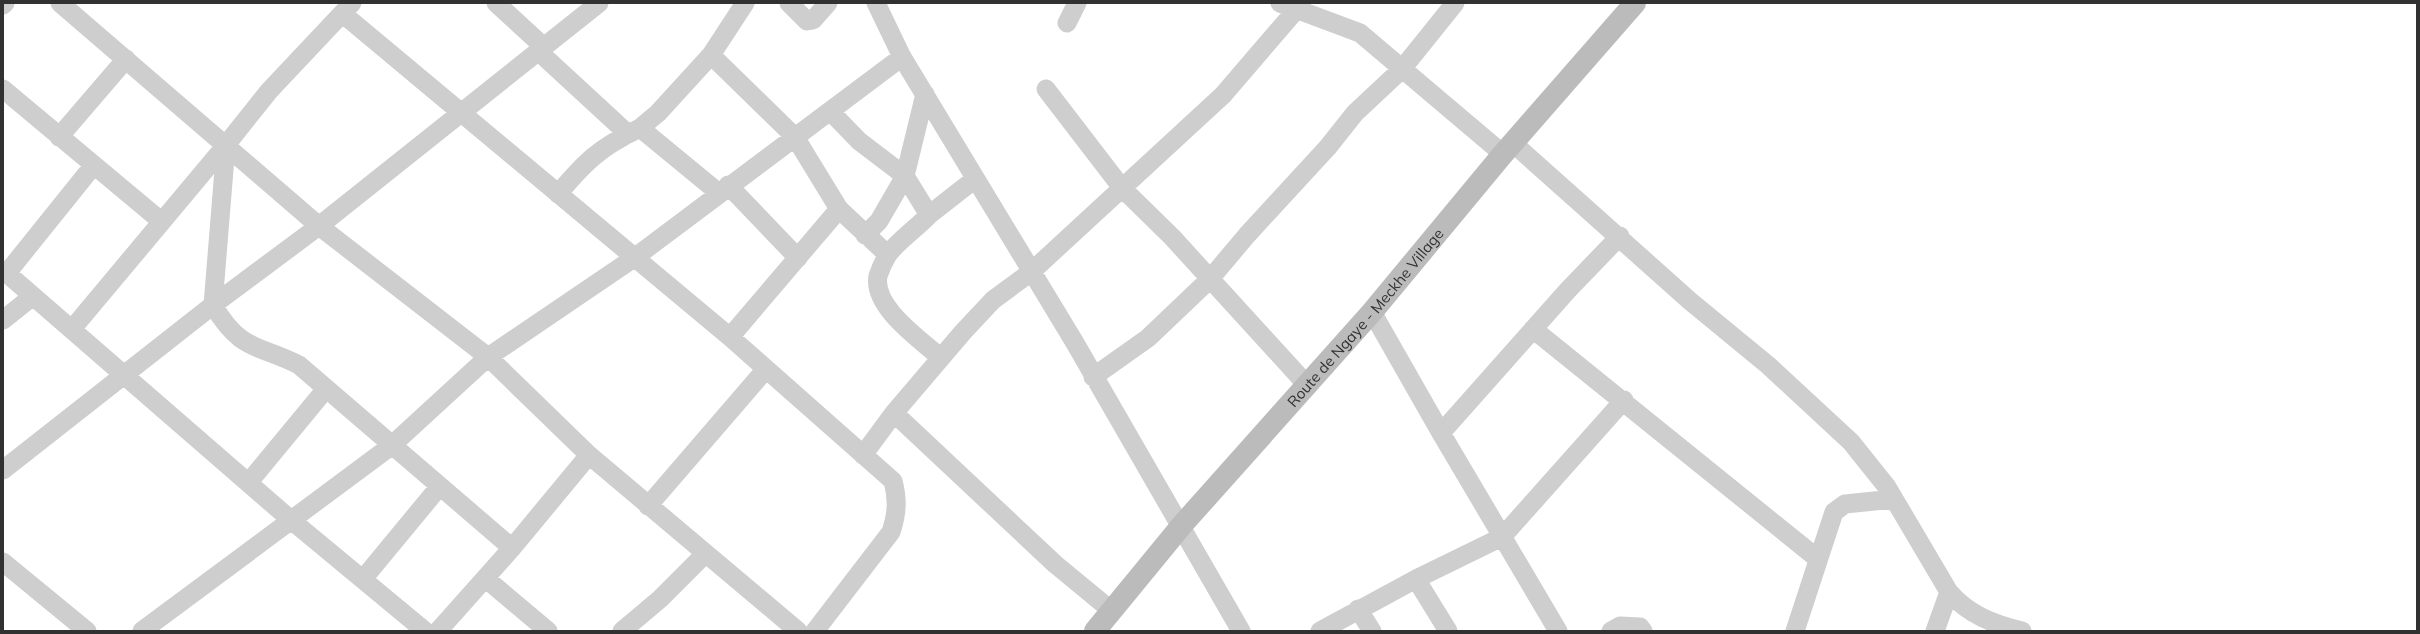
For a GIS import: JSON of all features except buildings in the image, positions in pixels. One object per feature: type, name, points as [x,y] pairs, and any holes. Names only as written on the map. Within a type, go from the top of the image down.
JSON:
[{"type":"main road","name":"Route de Ngaye - Meckhe Village","points":[[1095,631],[1182,525],[1372,312],[1509,149],[1635,3]]},
{"type":"street","points":[[60,3],[319,226],[488,357],[589,456],[798,631]]},
{"type":"street","points":[[496,3],[541,49],[634,131],[724,189],[798,258]]},
{"type":"street","points":[[3,470],[213,306],[319,226],[599,3]]},
{"type":"street","points":[[558,194],[586,161],[608,145],[634,131],[658,113],[711,55],[745,3]]},
{"type":"street","points":[[789,3],[807,21],[813,20],[828,3]]},
{"type":"street","points":[[1067,23],[1077,3]]},
{"type":"street","points":[[1093,377],[1148,338],[1210,279],[1247,235],[1328,147],[1355,112],[1402,68],[1455,3]]},
{"type":"street","points":[[879,5],[902,57],[1182,525],[1241,631]]},
{"type":"street","points":[[863,455],[894,413],[993,300],[1031,272],[1223,95],[1293,5],[1360,33],[1402,68],[1620,236],[1690,301],[1769,366],[1851,442],[1887,488],[1949,592],[1961,606],[2000,629],[2022,631]]},
{"type":"street","points":[[72,329],[226,145],[269,91],[347,9],[460,113],[730,337],[893,481],[897,497],[897,516],[891,532],[815,631]]},
{"type":"street","points":[[711,55],[795,137],[838,209],[888,255]]},
{"type":"street","points":[[142,631],[391,446],[488,357],[634,258],[902,57]]},
{"type":"street","points":[[59,137],[126,59]]},
{"type":"street","points":[[3,89],[93,166],[161,221]]},
{"type":"street","points":[[1046,89],[1122,188],[1172,237],[1307,384]]},
{"type":"street","points":[[865,235],[879,221],[905,176],[925,94]]},
{"type":"street","points":[[830,111],[859,141],[905,176],[929,215]]},
{"type":"street","points":[[226,145],[213,306],[222,321],[237,337],[249,345],[266,353],[282,356],[299,366],[325,390],[512,548]]},
{"type":"street","points":[[93,166],[5,271],[291,520],[425,631]]},
{"type":"street","points":[[941,358],[898,321],[887,307],[879,290],[878,276],[888,255],[929,215],[975,179]]},
{"type":"street","points":[[730,337],[838,209]]},
{"type":"street","points":[[1441,433],[1620,236]]},
{"type":"street","points":[[3,320],[33,296]]},
{"type":"street","points":[[1372,312],[1441,433],[1558,631]]},
{"type":"street","points":[[1534,329],[1624,400],[1818,559]]},
{"type":"street","points":[[648,506],[766,368]]},
{"type":"street","points":[[249,482],[325,390]]},
{"type":"street","points":[[1320,631],[1358,609],[1416,579],[1502,537],[1624,400]]},
{"type":"street","points":[[894,413],[1056,564],[1112,611]]},
{"type":"street","points":[[438,631],[512,548],[589,456]]},
{"type":"street","points":[[363,579],[439,487]]},
{"type":"street","points":[[1795,631],[1834,512],[1845,504],[1894,499]]},
{"type":"street","points":[[622,631],[660,599],[705,554]]},
{"type":"street","points":[[3,562],[87,631]]},
{"type":"street","points":[[485,578],[548,631]]},
{"type":"street","points":[[1416,579],[1448,631]]},
{"type":"street","points":[[1935,631],[1949,592]]},
{"type":"street","points":[[1358,609],[1372,631]]},
{"type":"street","points":[[1611,631],[1620,626],[1640,627],[1643,631]]}]
